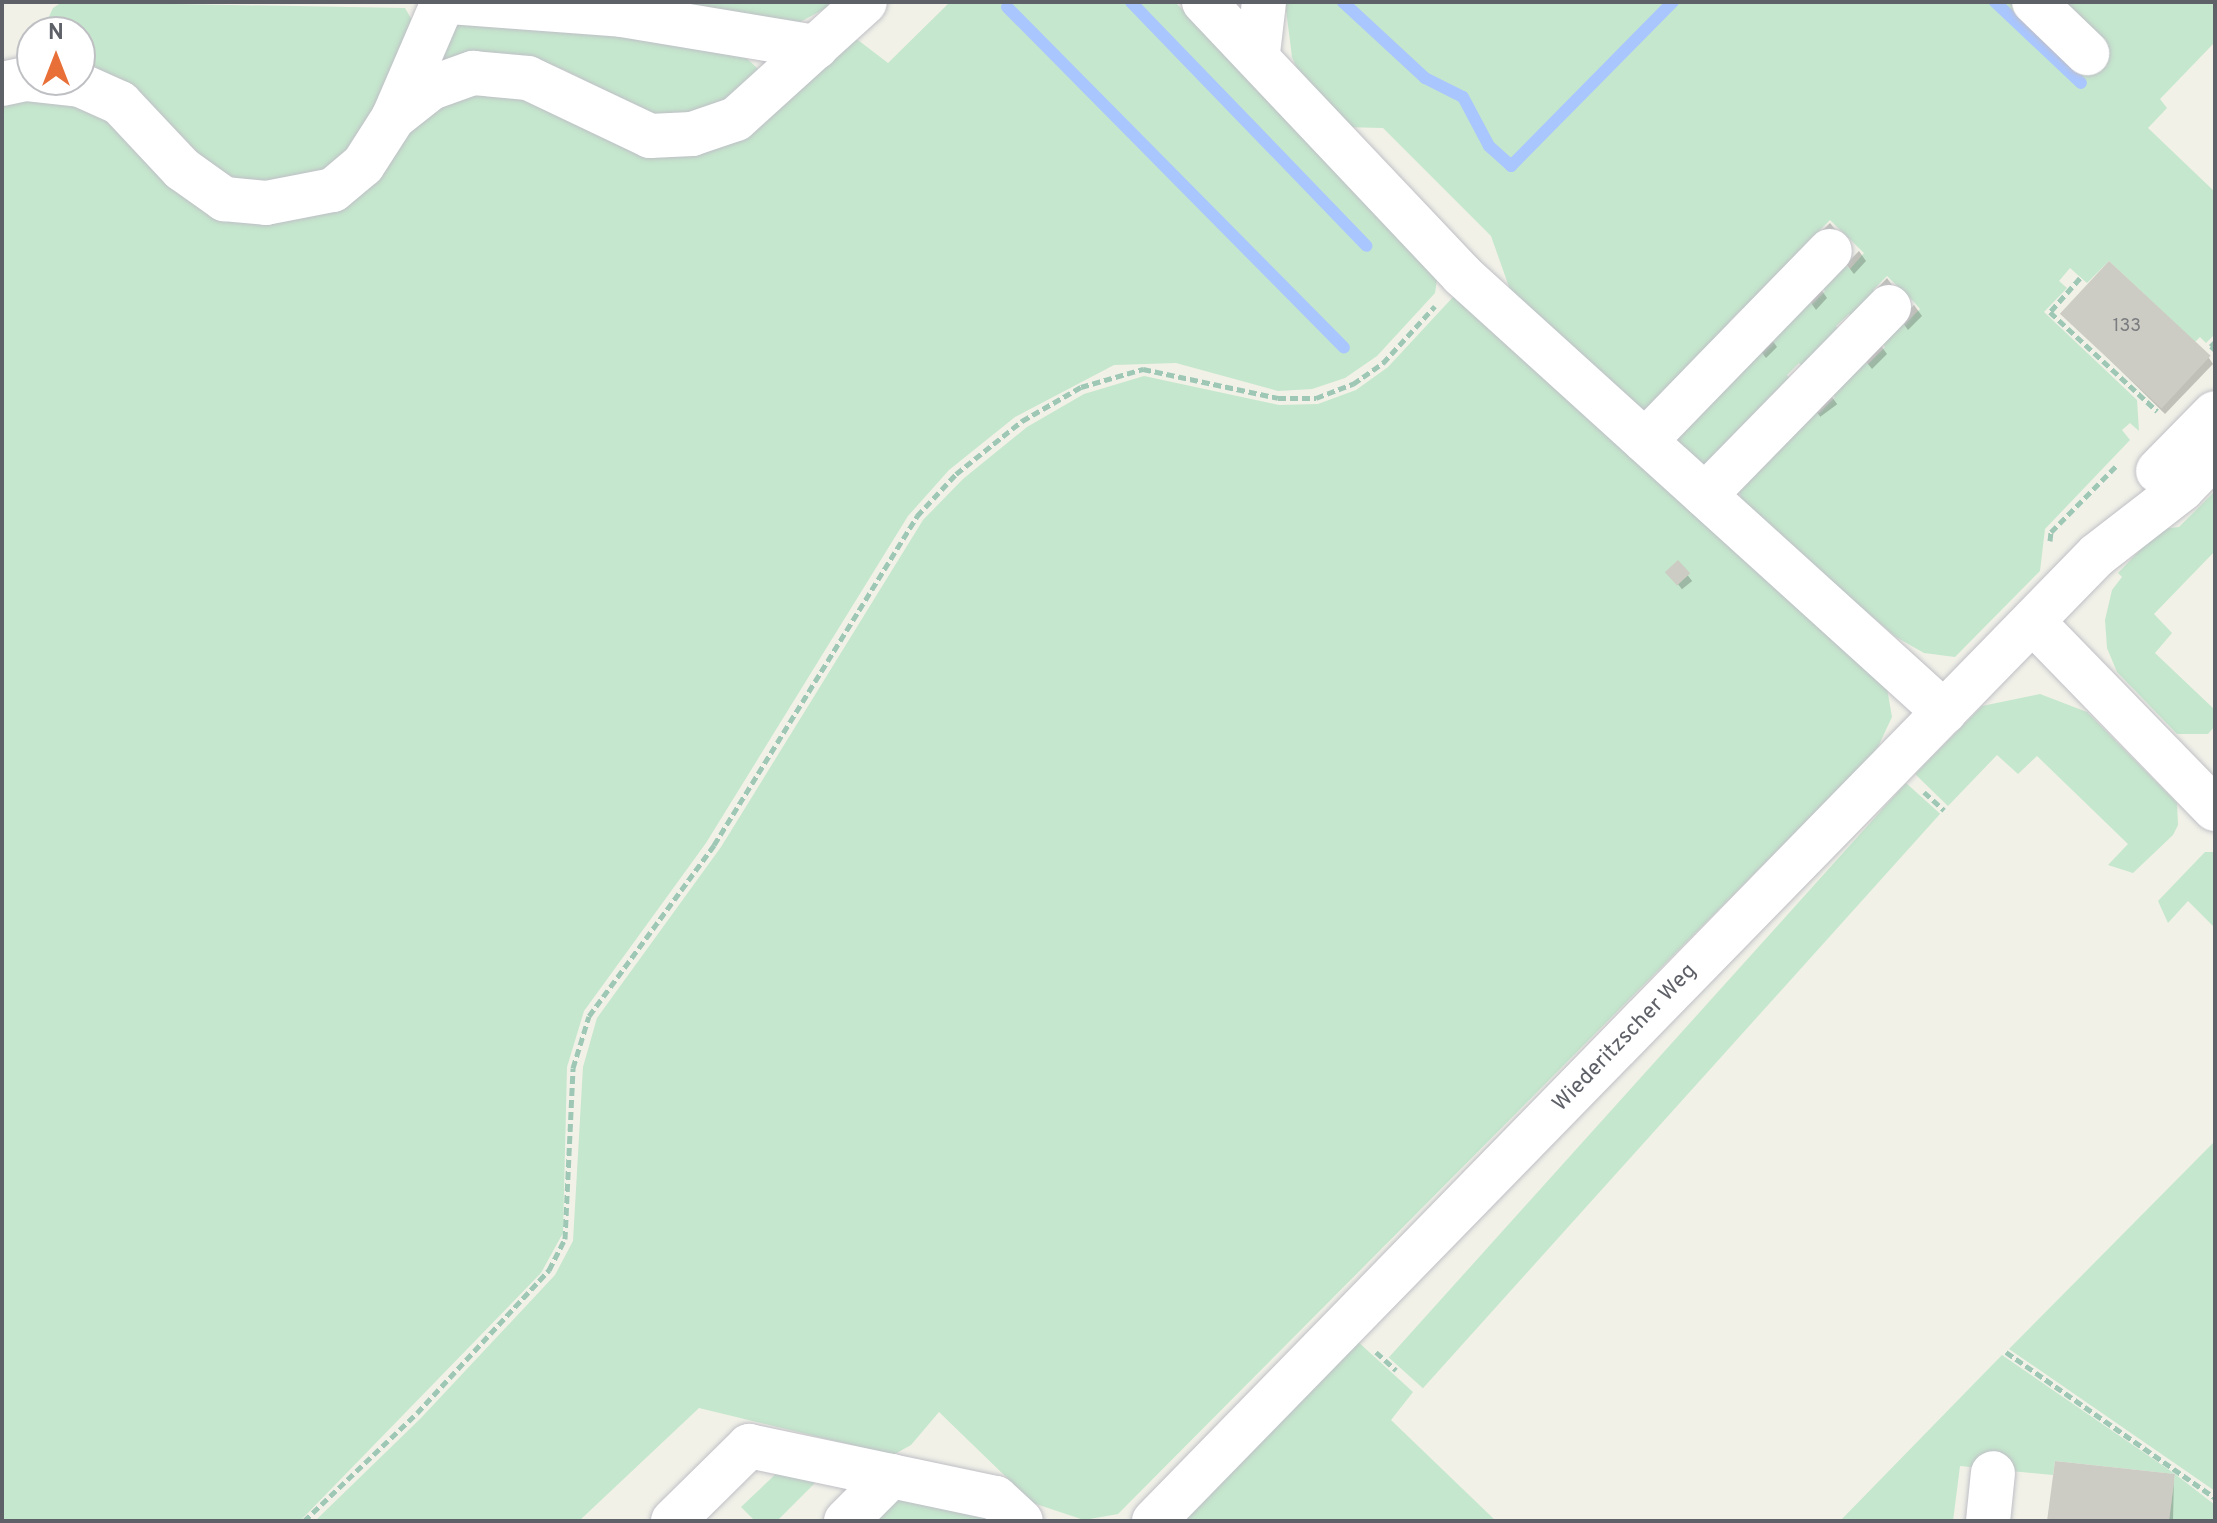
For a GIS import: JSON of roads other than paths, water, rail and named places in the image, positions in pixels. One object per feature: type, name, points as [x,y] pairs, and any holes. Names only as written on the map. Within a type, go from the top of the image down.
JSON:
[{"type":"lane","points":[[2,84],[25,79],[80,85],[120,103],[182,169],[224,199],[252,201],[333,190],[363,165],[393,118],[443,2]]},
{"type":"lane","points":[[450,2],[622,15],[816,47]]},
{"type":"lane","points":[[393,118],[431,88],[473,73],[528,78],[650,136],[692,134],[736,119],[865,2]]},
{"type":"lane","points":[[1204,2],[1258,53],[1462,275],[1944,712]]},
{"type":"lane","points":[[1258,53],[1264,2]]},
{"type":"lane","points":[[2034,2],[2087,53]]},
{"type":"lane","points":[[1645,441],[1830,251]]},
{"type":"lane","points":[[1705,495],[1889,307]]},
{"type":"lane","name":"Wiederitzscher Weg","points":[[1154,1521],[2033,622],[2097,555],[2161,467],[2215,413]]},
{"type":"lane","name":"Wiederitzscher Weg","points":[[2097,555],[2182,489],[2215,455]]},
{"type":"lane","points":[[2033,622],[2215,809]]},
{"type":"lane","points":[[673,1521],[749,1446],[996,1498],[1021,1521]]},
{"type":"lane","points":[[1988,1521],[1993,1473]]},
{"type":"lane","points":[[846,1521],[891,1476]]},
{"type":"waterway","points":[[1131,2],[1367,246]]},
{"type":"waterway","points":[[1343,2],[1425,78],[1463,97],[1489,146],[1511,166],[1673,2]]},
{"type":"waterway","points":[[1995,2],[2081,83]]},
{"type":"waterway","points":[[1007,7],[1344,348]]}]
